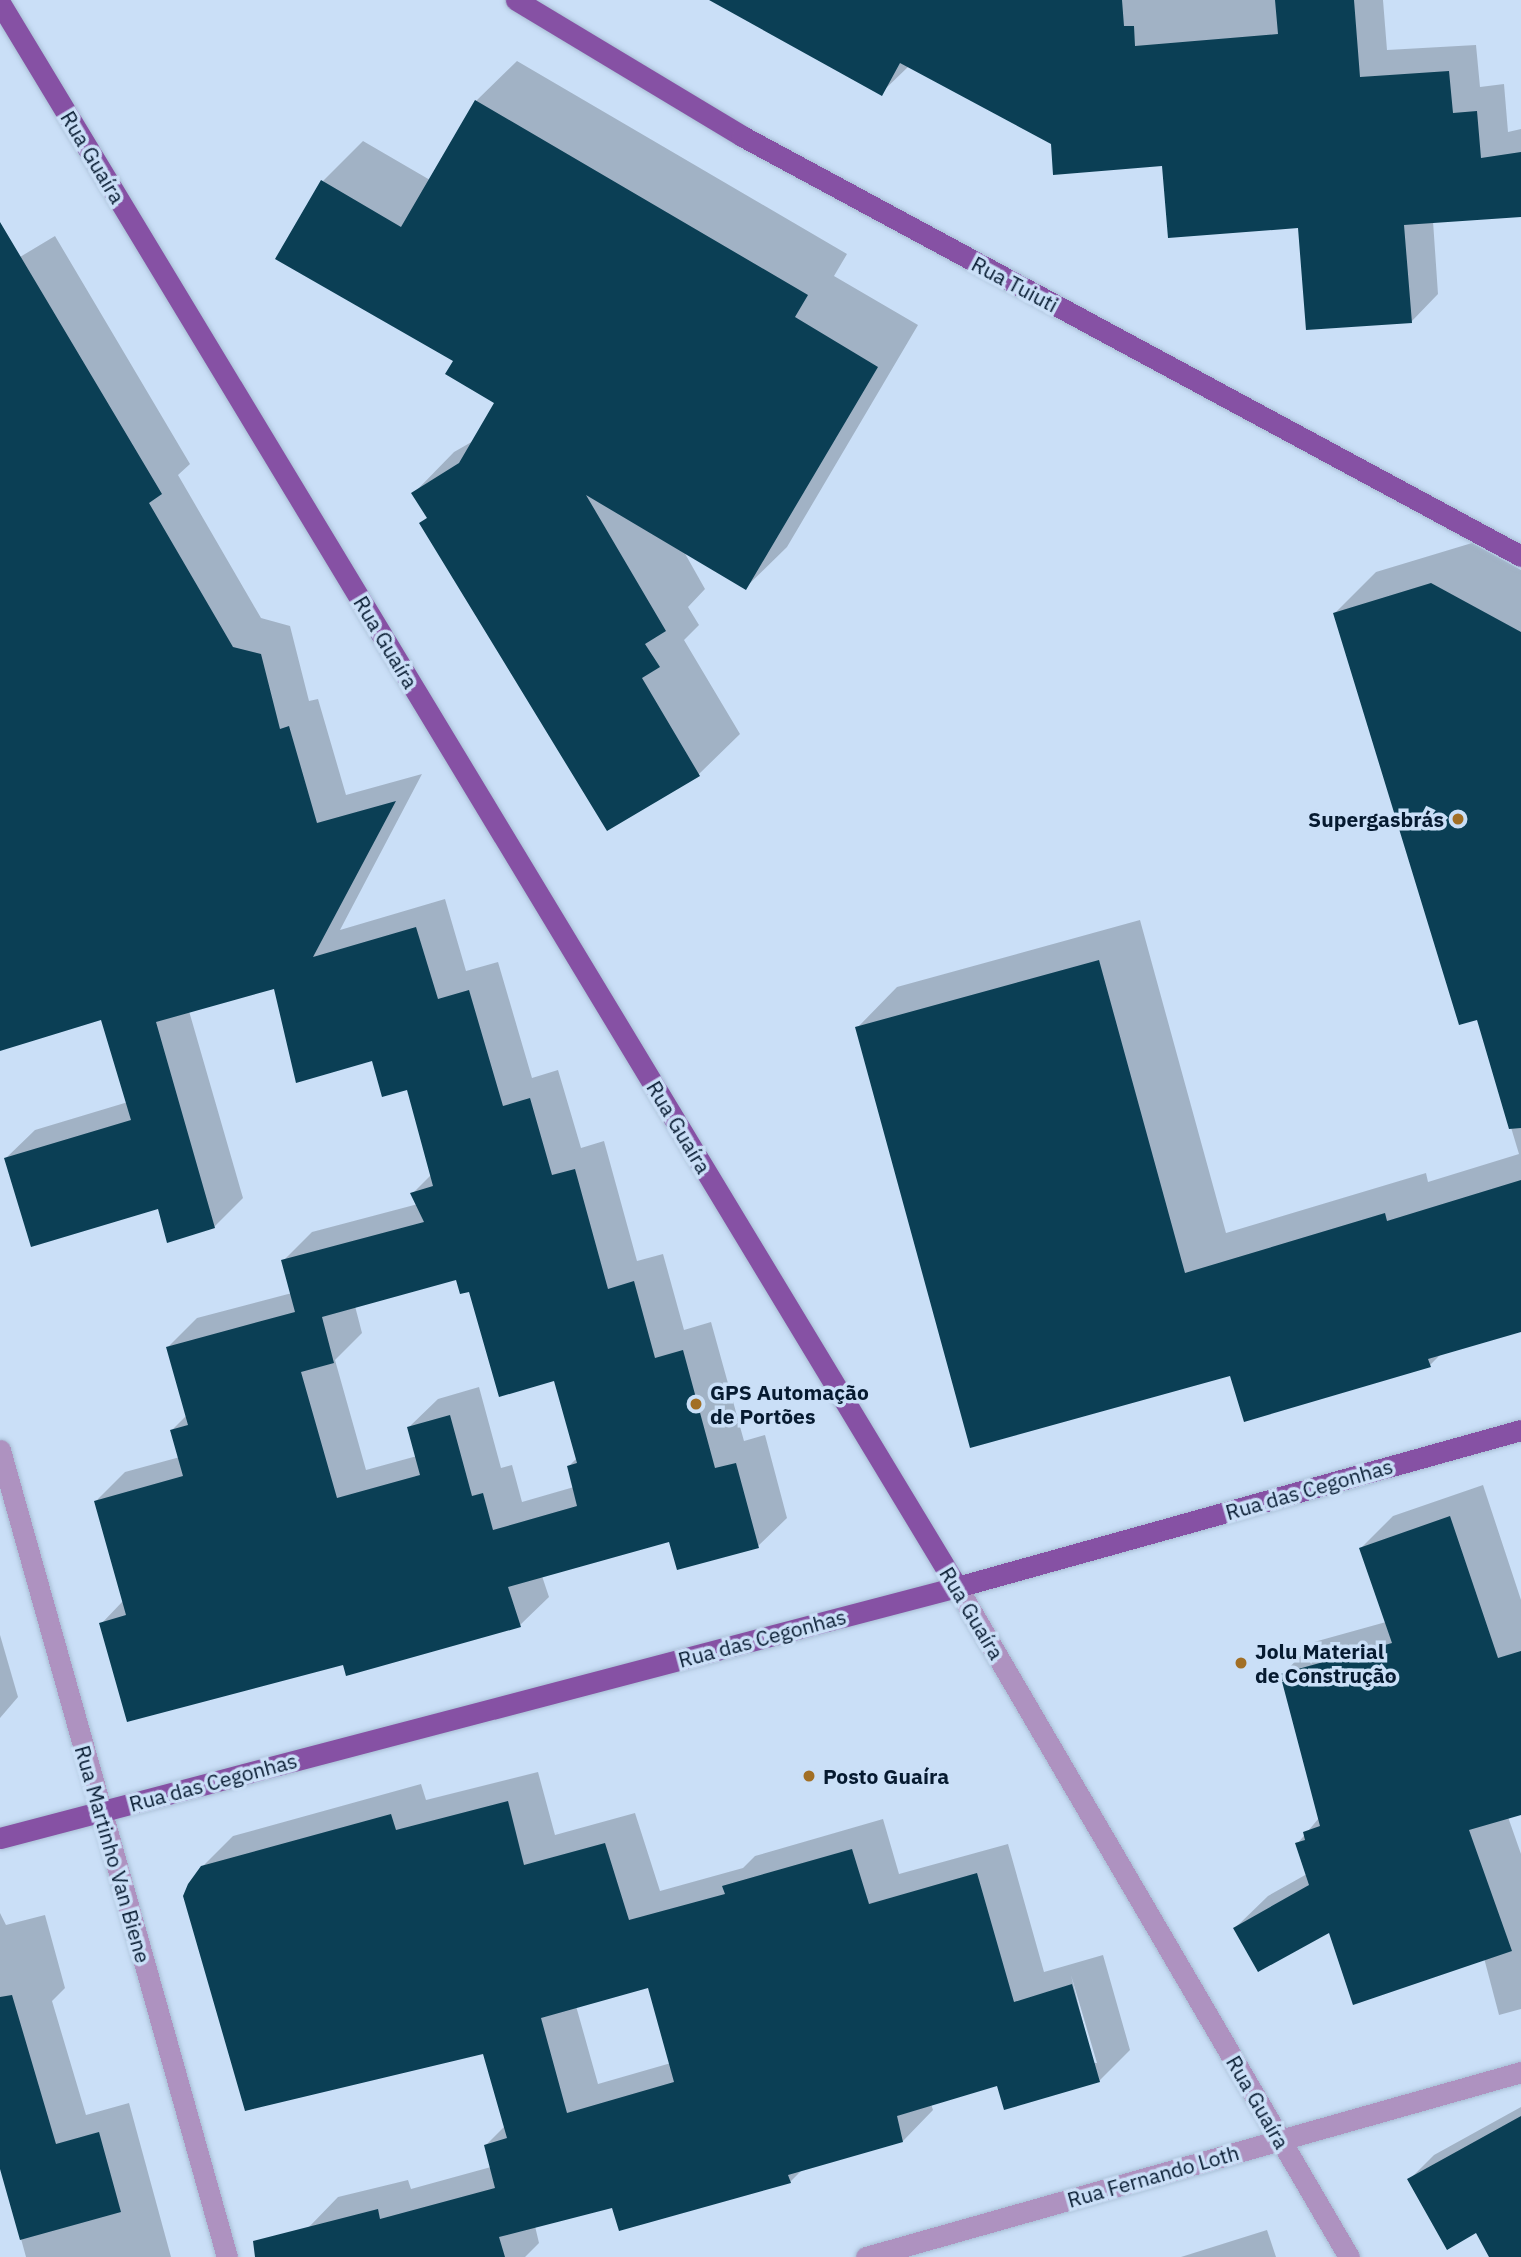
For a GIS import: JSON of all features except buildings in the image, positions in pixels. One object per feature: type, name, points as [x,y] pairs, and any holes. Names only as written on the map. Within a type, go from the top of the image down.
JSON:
[{"type":"main road","name":"Rua Tuiuti","points":[[516,0],[742,136],[1521,556]]},
{"type":"main road","name":"Rua Guaíra","points":[[0,3],[957,1587]]},
{"type":"main road","name":"Rua das Cegonhas","points":[[0,1838],[957,1587],[1521,1430]]},
{"type":"street","name":"Rua Martinho Van Biene","points":[[0,1450],[100,1812],[228,2257]]},
{"type":"street","name":"Rua Guaíra","points":[[957,1587],[1349,2257]]},
{"type":"street","name":"Rua Fernando Loth","points":[[866,2257],[1521,2072]]},
{"type":"place","name":"Supergasbrás","points":[[1458,819]]},
{"type":"place","name":"GPS Automação de Portões","points":[[696,1404]]},
{"type":"place","name":"Jolu Material de Construção","points":[[1241,1663]]},
{"type":"place","name":"Posto Guaíra","points":[[809,1776]]}]
